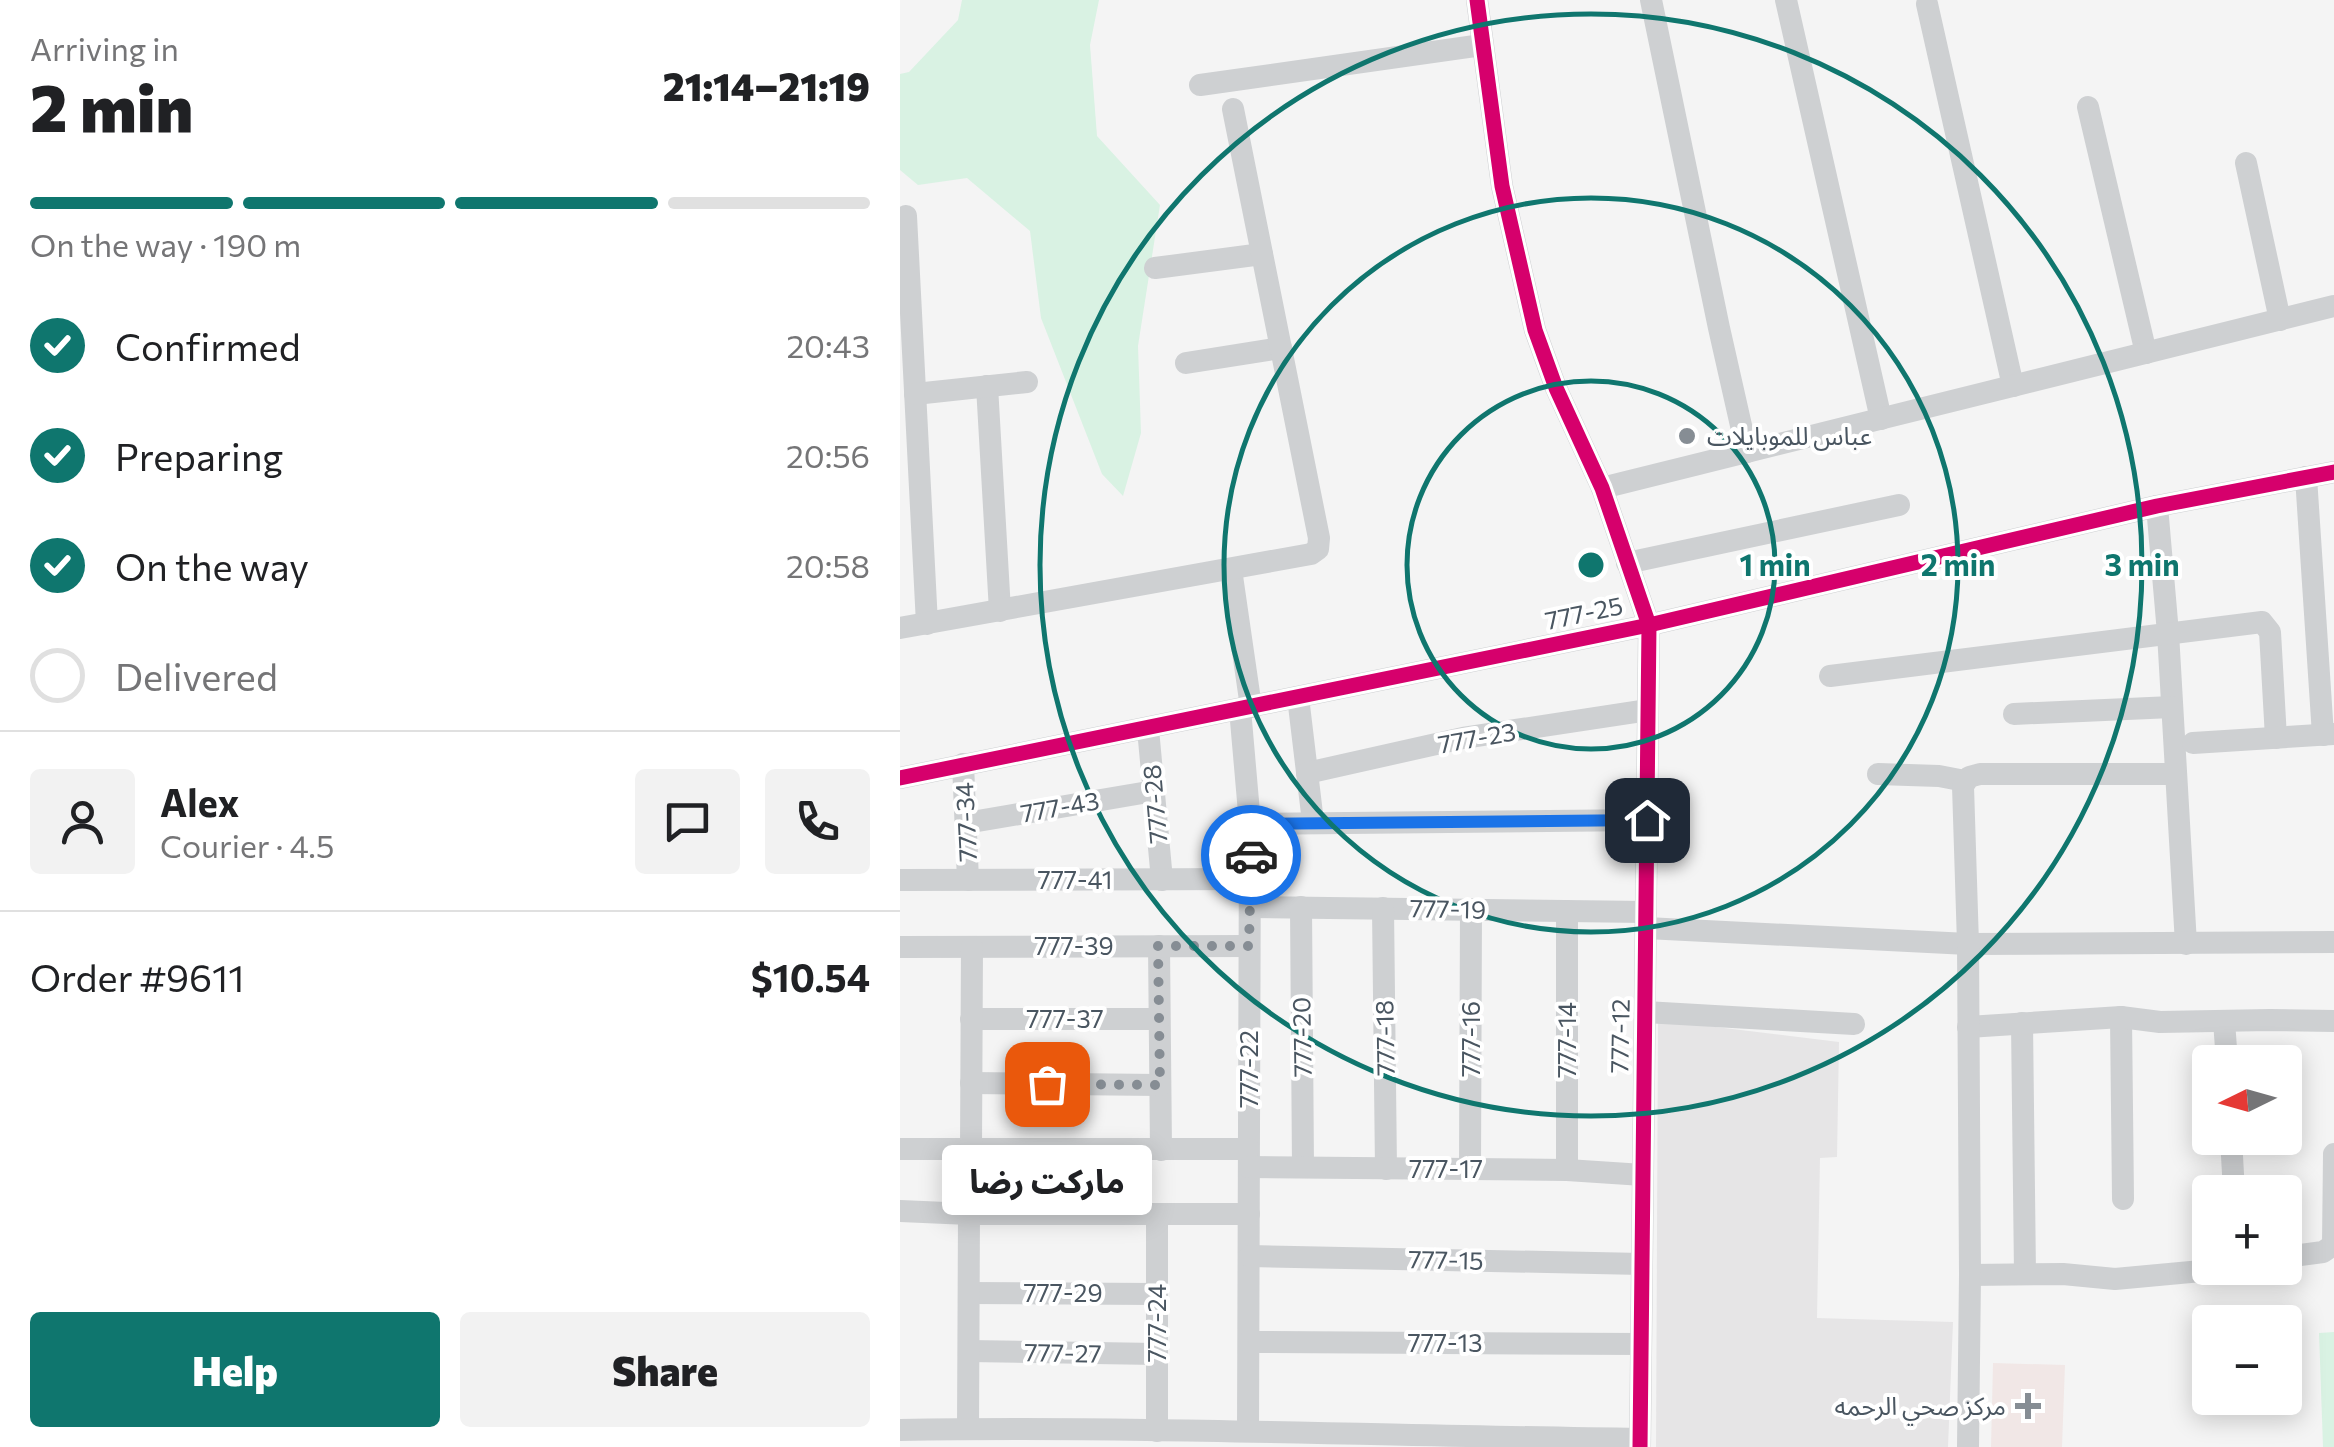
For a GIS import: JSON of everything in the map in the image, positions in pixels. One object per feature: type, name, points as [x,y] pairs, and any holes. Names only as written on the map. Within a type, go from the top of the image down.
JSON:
[{"type":"street","name":"777-12","points":[[1477,0],[1502,186],[1520,276],[1556,388],[1602,488],[1649,625],[1640,1443]]},
{"type":"street","points":[[1651,0],[1747,452]]},
{"type":"street","points":[[1786,0],[1881,419]]},
{"type":"street","points":[[1927,4],[2013,386]]},
{"type":"street","points":[[1200,84],[1482,45]]},
{"type":"street","points":[[2088,107],[2146,353]]},
{"type":"street","points":[[900,628],[1231,569],[1310,554],[1318,549],[1319,538],[1233,109]]},
{"type":"street","points":[[2246,163],[2280,320]]},
{"type":"street","points":[[906,216],[927,624]]},
{"type":"street","points":[[1155,268],[1262,254]]},
{"type":"street","points":[[1602,488],[2334,306]]},
{"type":"street","points":[[1186,364],[1281,348]]},
{"type":"street","points":[[915,394],[1028,382]]},
{"type":"street","points":[[988,386],[1000,611]]},
{"type":"street","name":"777-25","points":[[900,778],[1649,625],[2157,506],[2334,472]]},
{"type":"street","points":[[2194,743],[2329,735],[2306,477]]},
{"type":"street","points":[[1628,563],[1899,505]]},
{"type":"street","points":[[2157,506],[2186,944]]},
{"type":"street","name":"777-22","points":[[1231,569],[1245,708],[1250,824],[1248,1430]]},
{"type":"street","points":[[1830,676],[2262,622],[2270,632],[2276,738]]},
{"type":"street","points":[[1298,697],[1313,822]]},
{"type":"street","points":[[2014,714],[2172,707]]},
{"type":"street","name":"777-23","points":[[1307,773],[1463,738],[1648,710]]},
{"type":"street","name":"777-28","points":[[1148,729],[1162,880]]},
{"type":"street","name":"777-34","points":[[963,764],[968,880]]},
{"type":"street","points":[[1878,774],[1965,780],[1980,774],[2175,774]]},
{"type":"street","points":[[1965,780],[1962,793],[1968,944],[1968,1447]]},
{"type":"street","name":"777-43","points":[[966,823],[1154,791]]},
{"type":"street","points":[[1250,824],[1647,820]]},
{"type":"street","name":"777-41","points":[[900,880],[1251,880]]},
{"type":"street","name":"777-20","points":[[1300,906],[1303,1167]]},
{"type":"street","name":"777-19","points":[[1250,907],[1568,911],[1968,944],[2334,942]]},
{"type":"street","name":"777-18","points":[[1383,908],[1386,1169]]},
{"type":"street","name":"777-16","points":[[1470,1169],[1471,909]]},
{"type":"street","name":"777-14","points":[[1567,1170],[1568,911]]},
{"type":"street","points":[[1158,946],[1161,1150]]},
{"type":"street","name":"777-39","points":[[900,947],[1249,946]]},
{"type":"street","points":[[971,1149],[972,947]]},
{"type":"street","points":[[1645,1012],[1854,1024]]},
{"type":"street","points":[[1968,1026],[2120,1017],[2160,1022],[2334,1021]]},
{"type":"street","points":[[2120,1017],[2123,1199]]},
{"type":"street","name":"777-37","points":[[971,1019],[1159,1019]]},
{"type":"street","points":[[2224,1022],[2226,1045]]},
{"type":"street","points":[[2022,1024],[2025,1274]]},
{"type":"street","points":[[971,1084],[1160,1085]]},
{"type":"street","name":"777-17","points":[[900,1149],[1161,1150],[1303,1167],[1567,1170],[1643,1175]]},
{"type":"street","points":[[2302,1255],[2322,1252],[2333,1245],[2334,1154]]},
{"type":"street","points":[[900,1211],[1249,1214]]},
{"type":"street","points":[[968,1429],[969,1214]]},
{"type":"street","name":"777-24","points":[[1157,1215],[1157,1431]]},
{"type":"street","name":"777-15","points":[[1250,1256],[1642,1264]]},
{"type":"street","points":[[1970,1274],[2115,1278],[2192,1272]]},
{"type":"street","name":"777-29","points":[[969,1293],[1157,1294]]},
{"type":"street","name":"777-13","points":[[1250,1342],[1641,1344]]},
{"type":"street","name":"777-27","points":[[969,1351],[1157,1354]]},
{"type":"street","points":[[900,1430],[1248,1430],[1640,1443]]},
{"type":"shaded area","points":[[1658,1020],[1839,1042],[1837,1157],[1820,1158],[1817,1318],[1953,1322],[1948,1447],[1656,1447]]},
{"type":"shaded area","name":"مركز صحي الرحمه","points":[[1993,1363],[2065,1365],[2062,1447],[1991,1447]]},
{"type":"green space","points":[[962,0],[1099,0],[1090,45],[1097,136],[1160,205],[1138,346],[1141,433],[1123,496],[1102,474],[1041,318],[1030,231],[967,178],[918,185],[900,170],[900,74],[909,72],[958,20]]},
{"type":"green space","points":[[2334,1332],[2334,1447],[2323,1447],[2319,1333]]},
{"type":"cycle path","points":[[1477,0],[1502,186],[1535,330],[1556,388],[1602,488],[1649,625],[1640,1447]]},
{"type":"cycle path","points":[[900,778],[1649,625],[2157,506],[2334,472]]},
{"type":"way so far","points":[[1047,1084],[1160,1085],[1158,946],[1249,946],[1251,855]]},
{"type":"place","name":"عباس للموبايلات","points":[[1687,436]]},
{"type":"place","name":"ماركت رضا","points":[[1047,1084]]},
{"type":"place","name":"مركز صحي الرحمه","points":[[2028,1406]]},
{"type":"route","points":[[1251,855],[1250,824],[1647,820]]}]
